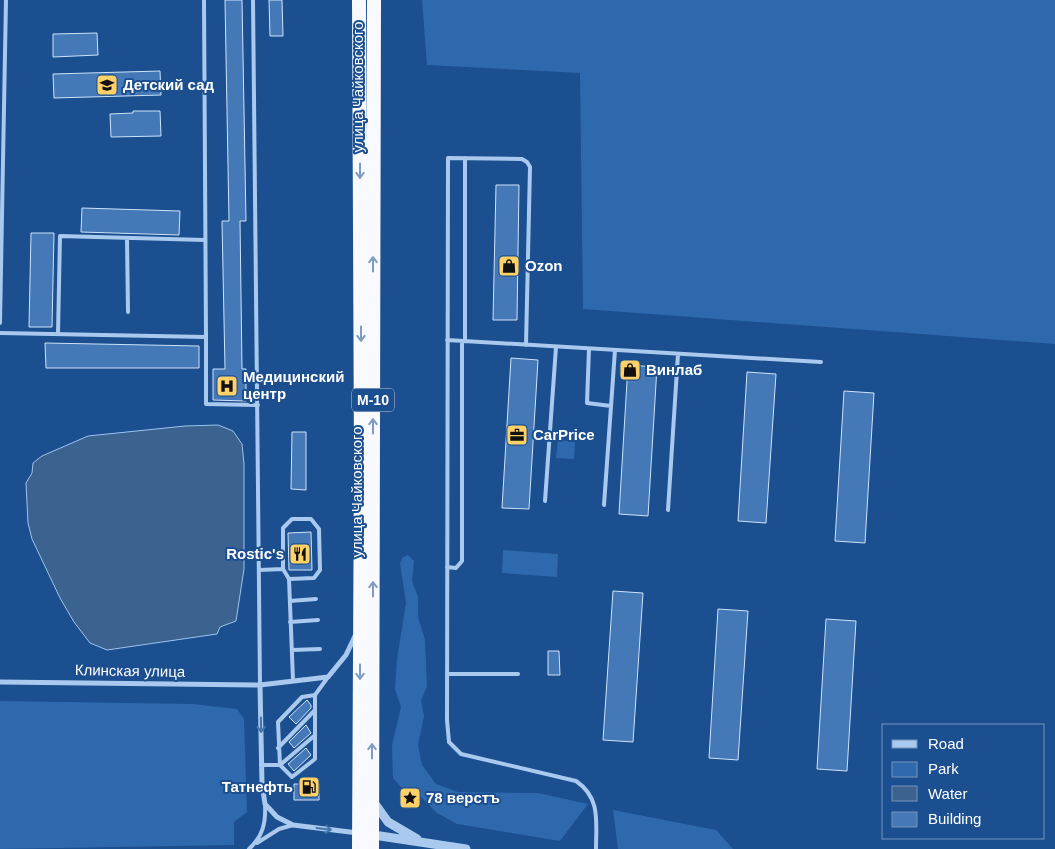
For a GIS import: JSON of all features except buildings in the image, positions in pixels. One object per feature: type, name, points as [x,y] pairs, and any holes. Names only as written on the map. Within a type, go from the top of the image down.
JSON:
[{"type":"highway","name":"улица Чайковского","points":[[359,0],[360,623],[365,834]]},
{"type":"highway","name":"улица Чайковского","points":[[365,834],[372,800],[374,0]]},
{"type":"highway","name":"М-10","points":[[359,849],[365,834]]},
{"type":"highway","name":"М-10","points":[[365,834],[372,849]]},
{"type":"street","points":[[328,677],[346,654],[360,623]]},
{"type":"street","name":"Клинская улица","points":[[0,682],[260,685],[328,677]]},
{"type":"street","points":[[260,685],[261,765],[266,804],[277,817],[293,825],[466,849]]},
{"type":"street","points":[[372,800],[396,828],[424,842]]},
{"type":"street","points":[[414,849],[424,842]]},
{"type":"lane","points":[[0,323],[6,0]]},
{"type":"lane","points":[[204,0],[206,404],[258,405]]},
{"type":"lane","points":[[253,0],[260,685]]},
{"type":"lane","points":[[0,132],[3,126]]},
{"type":"lane","points":[[526,345],[530,167],[522,159],[448,158],[447,674],[449,742],[461,754],[576,781],[585,787],[594,800],[596,849]]},
{"type":"lane","points":[[447,568],[456,568],[460,566],[462,561],[465,158]]},
{"type":"lane","points":[[58,334],[60,236],[205,240]]},
{"type":"lane","points":[[127,238],[128,312]]},
{"type":"lane","points":[[0,333],[206,337]]},
{"type":"lane","points":[[447,340],[821,362]]},
{"type":"lane","points":[[545,501],[556,347]]},
{"type":"lane","points":[[589,349],[587,403],[611,406]]},
{"type":"lane","points":[[604,505],[615,350]]},
{"type":"lane","points":[[668,510],[678,354]]},
{"type":"lane","points":[[289,579],[314,578],[320,570],[319,529],[311,519],[292,519],[283,528],[283,569],[289,579],[293,680]]},
{"type":"lane","points":[[259,570],[283,569]]},
{"type":"lane","points":[[290,601],[316,600]]},
{"type":"lane","points":[[290,622],[318,620]]},
{"type":"lane","points":[[292,650],[320,648]]},
{"type":"lane","points":[[447,674],[518,674]]},
{"type":"lane","points":[[315,695],[302,697],[278,722],[280,765],[292,777],[315,759],[315,695],[328,677]]},
{"type":"lane","points":[[278,748],[315,710]]},
{"type":"lane","points":[[261,765],[280,765],[314,736]]},
{"type":"lane","points":[[250,848],[260,837],[265,826],[266,804]]},
{"type":"lane","points":[[250,848],[279,829],[293,825]]},
{"type":"green space","points":[[422,0],[1055,0],[1055,344],[583,309],[580,73],[427,65]]},
{"type":"green space","points":[[558,440],[575,442],[574,459],[556,458]]},
{"type":"green space","points":[[503,550],[558,554],[557,577],[502,573]]},
{"type":"green space","points":[[408,555],[414,561],[412,581],[418,597],[418,617],[425,640],[427,686],[421,701],[424,716],[418,745],[422,765],[436,784],[458,792],[538,793],[588,804],[560,841],[457,824],[437,813],[421,797],[406,793],[393,778],[392,745],[401,707],[395,689],[397,659],[406,603],[400,563],[403,557]]},
{"type":"green space","points":[[0,701],[192,704],[237,709],[244,719],[247,812],[234,822],[234,845],[0,849]]},
{"type":"green space","points":[[613,810],[716,830],[733,849],[618,849]]},
{"type":"water","points":[[218,425],[233,431],[242,444],[244,464],[244,569],[236,621],[220,627],[217,634],[107,650],[90,643],[74,622],[60,598],[32,539],[28,523],[26,483],[32,473],[33,463],[42,456],[88,436],[185,426]]},
{"type":"place","name":"Детский сад","points":[[107,85]]},
{"type":"place","name":"Ozon","points":[[509,266]]},
{"type":"place","name":"Винлаб","points":[[630,370]]},
{"type":"place","name":"Медицинский центр","points":[[227,386]]},
{"type":"place","name":"CarPrice","points":[[517,435]]},
{"type":"place","name":"Rostic's","points":[[300,554]]},
{"type":"place","name":"Татнефть","points":[[309,787]]},
{"type":"place","name":"78 верстъ","points":[[410,798]]}]
